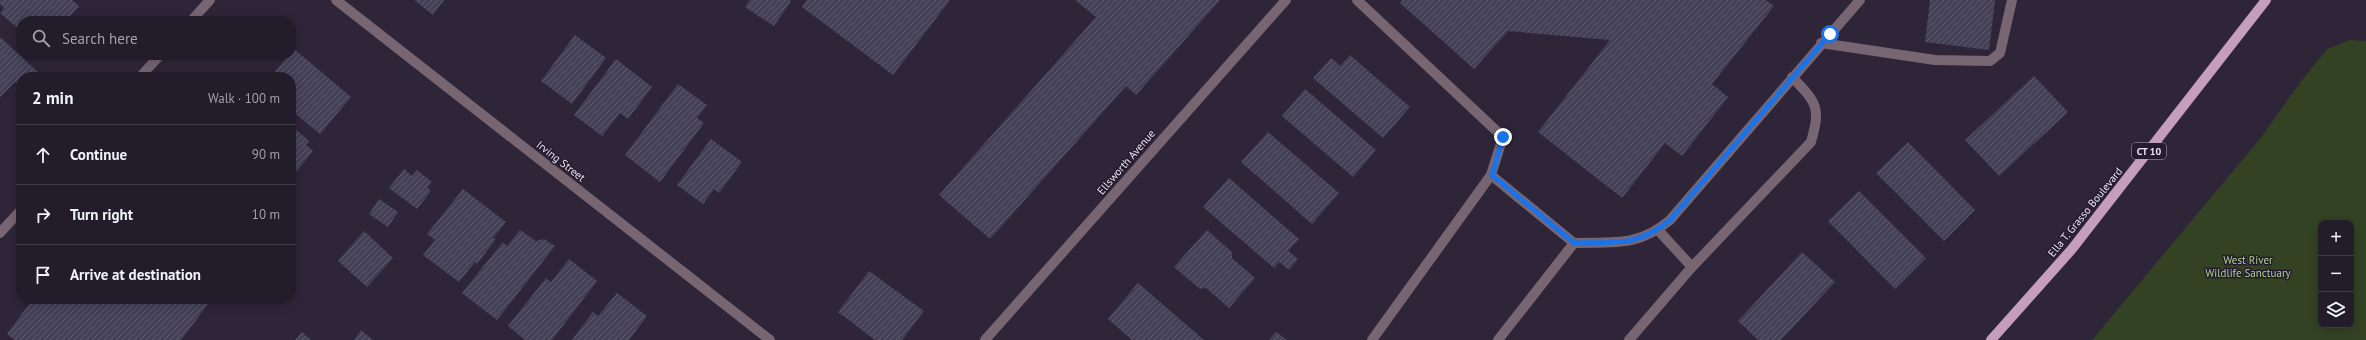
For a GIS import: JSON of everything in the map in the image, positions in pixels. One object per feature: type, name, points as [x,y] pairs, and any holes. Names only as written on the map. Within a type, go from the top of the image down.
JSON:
[{"type":"main road","name":"Ella T. Grasso Boulevard","points":[[1991,340],[2072,249],[2266,0]]},
{"type":"street","points":[[196,16],[210,0]]},
{"type":"street","name":"Irving Street","points":[[336,0],[770,340]]},
{"type":"street","name":"Ellsworth Avenue","points":[[985,340],[1286,0]]},
{"type":"street","points":[[1357,0],[1503,137],[1492,175],[1372,340]]},
{"type":"street","points":[[1492,175],[1574,243],[1630,242],[1658,230],[1670,220],[1821,43],[1860,0]]},
{"type":"street","points":[[1821,43],[1935,60],[1990,61],[2000,53],[2012,0]]},
{"type":"street","points":[[145,72],[155,60]]},
{"type":"street","points":[[1629,340],[1692,267],[1811,142],[1817,120],[1813,99],[1792,77]]},
{"type":"street","points":[[0,233],[16,215]]},
{"type":"street","points":[[1658,230],[1692,267]]},
{"type":"street","points":[[1498,340],[1574,243]]},
{"type":"green space","name":"West River Wildlife Sanctuary","points":[[2349,40],[2366,41],[2366,340],[2092,340],[2259,140],[2302,80],[2327,49]]},
{"type":"building","points":[[0,0],[72,0],[79,6],[70,16],[16,16],[16,27],[0,13],[4,8],[0,4]]},
{"type":"building","points":[[414,0],[444,0],[433,15]]},
{"type":"building","points":[[750,0],[791,1],[774,26],[745,7]]},
{"type":"building","points":[[807,0],[950,0],[893,75],[802,7]]},
{"type":"building","points":[[1075,0],[1220,0],[1136,95],[1126,86],[990,239],[939,195],[1096,17]]},
{"type":"building","points":[[1402,0],[1766,0],[1774,6],[1712,84],[1728,97],[1682,156],[1665,143],[1622,198],[1538,132],[1610,40],[1508,31],[1474,69],[1400,3]]},
{"type":"building","points":[[1930,0],[1995,0],[1989,50],[1925,42]]},
{"type":"building","points":[[575,35],[606,58],[572,104],[541,81]]},
{"type":"building","points":[[0,37],[16,52],[16,60],[25,60],[38,72],[16,72],[16,83],[15,82],[0,97]]},
{"type":"building","points":[[296,51],[351,97],[320,134],[296,114],[296,72],[274,72],[285,60],[296,60]]},
{"type":"building","points":[[1350,55],[1410,107],[1383,138],[1313,78],[1331,58],[1340,66]]},
{"type":"building","points":[[616,59],[652,87],[628,119],[620,113],[602,136],[574,115]]},
{"type":"building","points":[[2034,76],[2068,112],[1999,176],[1965,140]]},
{"type":"building","points":[[678,84],[707,105],[697,118],[704,123],[660,182],[625,155]]},
{"type":"building","points":[[1305,89],[1376,150],[1353,177],[1282,116]]},
{"type":"building","points":[[296,129],[309,141],[306,145],[313,151],[297,171]]},
{"type":"building","points":[[1268,132],[1339,193],[1312,224],[1241,162]]},
{"type":"building","points":[[711,139],[742,162],[719,193],[714,189],[703,204],[677,185]]},
{"type":"building","points":[[1908,142],[1975,210],[1944,241],[1876,173]]},
{"type":"building","points":[[404,169],[412,176],[417,170],[432,182],[427,187],[431,191],[417,209],[389,188]]},
{"type":"building","points":[[1229,178],[1299,239],[1288,251],[1298,259],[1289,270],[1279,262],[1274,268],[1203,207]]},
{"type":"building","points":[[463,189],[506,222],[493,238],[496,239],[477,264],[475,262],[459,282],[423,255],[435,240],[427,234]]},
{"type":"building","points":[[1859,191],[1926,258],[1895,289],[1828,221]]},
{"type":"building","points":[[379,199],[398,212],[388,227],[369,214]]},
{"type":"building","points":[[520,230],[536,241],[544,239],[555,246],[497,320],[462,293],[503,242],[507,246]]},
{"type":"building","points":[[1207,230],[1232,252],[1232,258],[1255,278],[1229,308],[1206,288],[1200,289],[1174,267]]},
{"type":"building","points":[[364,231],[393,258],[367,287],[338,261]]},
{"type":"building","points":[[1802,252],[1835,282],[1781,340],[1758,340],[1738,321]]},
{"type":"building","points":[[569,259],[597,281],[552,340],[525,340],[508,326],[546,278],[551,282]]},
{"type":"building","points":[[869,271],[924,311],[902,340],[875,340],[838,312]]},
{"type":"building","points":[[1138,283],[1204,340],[1132,340],[1108,319]]},
{"type":"building","points":[[617,293],[647,316],[629,340],[572,340],[593,312],[598,316]]},
{"type":"building","points":[[29,304],[208,304],[181,340],[15,340],[7,334]]},
{"type":"building","points":[[361,330],[373,340],[354,340]]},
{"type":"building","points":[[302,332],[311,340],[295,340]]},
{"type":"building","points":[[1276,332],[1287,340],[1269,340]]},
{"type":"route","points":[[1503,137],[1492,175],[1574,243],[1630,242],[1658,230],[1670,220],[1830,34]]}]
